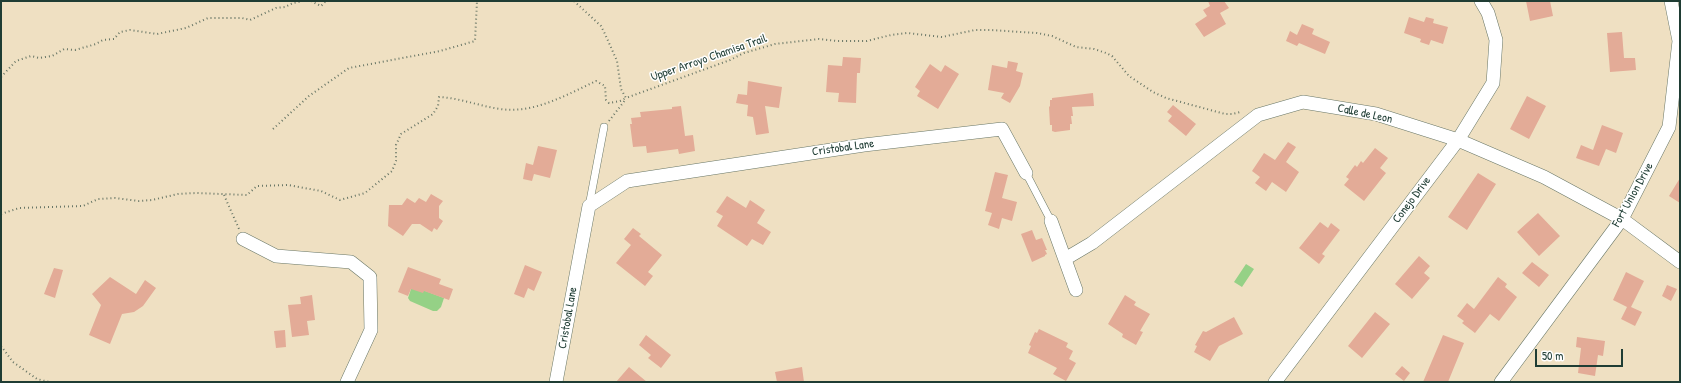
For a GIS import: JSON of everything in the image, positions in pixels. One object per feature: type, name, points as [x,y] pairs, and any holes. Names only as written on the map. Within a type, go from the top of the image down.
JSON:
[{"type":"street","name":"Conejo Drive","points":[[1275,382],[1458,140],[1493,84],[1496,40],[1488,13],[1481,1]]},
{"type":"street","name":"Fort Union Drive","points":[[1501,382],[1622,219],[1669,127],[1680,41],[1671,1]]},
{"type":"street","name":"Calle de Leon","points":[[1065,259],[1092,242],[1258,115],[1303,102],[1376,114],[1458,140],[1544,177],[1622,219],[1680,262]]},
{"type":"street","name":"Cristobal Lane","points":[[556,382],[589,206],[627,181],[864,145],[1002,129],[1026,173]]},
{"type":"street","points":[[1051,221],[1076,290]]},
{"type":"street","points":[[243,239],[276,256],[351,262],[370,277],[372,330],[347,382]]},
{"type":"lane","name":"Cristobal Lane","points":[[589,206],[604,127]]},
{"type":"lane","name":"Cristobal Lane","points":[[1026,173],[1051,221]]},
{"type":"path","points":[[1,78],[16,61],[31,56],[39,58],[52,56],[64,49],[75,50],[86,47],[103,40],[114,39],[120,32],[130,30],[157,34],[186,28],[208,18],[242,18],[250,20],[276,8],[285,7],[302,1]]},
{"type":"path","points":[[312,1],[321,6],[326,1]]},
{"type":"path","points":[[273,129],[309,96],[350,68],[440,51],[475,41],[477,1]]},
{"type":"path","points":[[574,1],[601,26],[617,61],[622,89],[626,98],[604,127]]},
{"type":"path","name":"Upper Arroyo Chamisa Trail","points":[[1,214],[19,208],[83,206],[98,199],[115,198],[139,201],[152,200],[178,194],[247,195],[257,186],[288,185],[320,191],[340,200],[365,193],[392,171],[396,161],[396,145],[401,134],[433,114],[438,106],[439,97],[451,98],[502,109],[520,109],[545,105],[596,81],[605,86],[606,100],[609,103],[620,101],[744,53],[784,42],[804,42],[818,39],[837,41],[867,41],[907,33],[942,37],[975,30],[1013,30],[1044,34],[1076,47],[1094,49],[1112,56],[1133,79],[1166,98],[1225,114],[1241,112]]},
{"type":"path","points":[[223,194],[243,239]]},
{"type":"path","points":[[1,346],[13,362],[37,378],[49,382]]},
{"type":"green space","points":[[1246,264],[1254,269],[1242,287],[1234,282]]},
{"type":"green space","points":[[412,286],[444,298],[441,307],[437,311],[433,311],[410,301],[408,298]]},
{"type":"building","points":[[1208,1],[1224,1],[1229,8],[1220,13],[1226,24],[1204,37],[1195,24],[1207,16],[1203,10],[1210,6]]},
{"type":"building","points":[[1526,1],[1550,1],[1553,16],[1530,21]]},
{"type":"building","points":[[1409,17],[1424,22],[1426,17],[1434,19],[1433,23],[1448,27],[1443,44],[1431,40],[1429,45],[1420,42],[1421,39],[1404,33]]},
{"type":"building","points":[[1302,24],[1314,29],[1312,34],[1330,42],[1325,54],[1299,43],[1297,46],[1286,41],[1290,31],[1297,35]]},
{"type":"building","points":[[1622,32],[1624,58],[1635,58],[1636,70],[1610,72],[1607,33]]},
{"type":"building","points":[[843,57],[861,58],[860,73],[857,73],[856,103],[838,102],[839,93],[826,92],[828,65],[842,66]]},
{"type":"building","points":[[1008,61],[1018,63],[1016,71],[1023,73],[1020,86],[1010,103],[1001,98],[1004,93],[988,90],[992,65],[1007,68]]},
{"type":"building","points":[[930,64],[941,72],[945,65],[959,74],[938,109],[917,96],[920,91],[915,87]]},
{"type":"building","points":[[748,81],[782,87],[779,108],[765,106],[769,133],[756,135],[753,117],[747,116],[748,105],[736,103],[738,94],[747,95]]},
{"type":"building","points":[[1093,93],[1094,106],[1072,107],[1073,116],[1071,116],[1072,124],[1070,124],[1070,130],[1052,131],[1052,125],[1050,125],[1049,107],[1050,100],[1052,100],[1052,98]]},
{"type":"building","points":[[1527,96],[1546,106],[1529,139],[1510,129]]},
{"type":"building","points":[[1173,105],[1196,124],[1186,136],[1168,121],[1172,116],[1167,112]]},
{"type":"building","points":[[681,106],[685,136],[693,135],[695,151],[679,154],[678,149],[647,153],[646,146],[633,147],[630,124],[632,124],[631,118],[641,117],[640,112],[672,109],[672,107]]},
{"type":"building","points":[[1602,125],[1623,133],[1616,153],[1606,149],[1599,166],[1576,158],[1581,145],[1593,150]]},
{"type":"building","points":[[1288,142],[1296,147],[1286,162],[1299,172],[1286,192],[1272,182],[1266,191],[1255,183],[1260,177],[1252,171],[1264,153],[1275,160]]},
{"type":"building","points":[[538,146],[557,150],[550,178],[534,174],[532,181],[523,179],[526,163],[533,165]]},
{"type":"building","points":[[1375,148],[1388,158],[1380,168],[1386,173],[1364,201],[1344,185],[1349,179],[1346,177],[1355,165],[1357,167],[1361,161],[1363,163]]},
{"type":"building","points":[[995,172],[1008,175],[1002,198],[1017,202],[1012,221],[1002,218],[999,229],[988,225],[992,213],[985,211]]},
{"type":"building","points":[[1478,173],[1496,184],[1467,230],[1448,217]]},
{"type":"building","points":[[1680,178],[1680,203],[1669,196]]},
{"type":"building","points":[[431,194],[443,201],[439,206],[439,218],[443,221],[437,230],[434,228],[432,232],[420,224],[412,224],[403,236],[388,226],[389,205],[402,205],[407,198],[415,203],[419,198],[426,202]]},
{"type":"building","points":[[727,196],[746,208],[750,200],[765,210],[757,223],[771,232],[763,245],[752,239],[747,246],[717,226],[723,216],[716,212]]},
{"type":"building","points":[[1538,213],[1560,236],[1539,256],[1517,232]]},
{"type":"building","points":[[1320,222],[1328,228],[1331,223],[1340,230],[1322,254],[1325,256],[1319,264],[1299,248]]},
{"type":"building","points":[[633,228],[641,234],[639,236],[662,255],[648,272],[653,276],[645,286],[616,263],[631,245],[624,239]]},
{"type":"building","points":[[1032,230],[1036,240],[1042,238],[1047,254],[1032,262],[1021,234]]},
{"type":"building","points":[[1419,256],[1430,266],[1424,273],[1430,278],[1412,299],[1395,284]]},
{"type":"building","points":[[1532,262],[1549,275],[1539,287],[1522,273]]},
{"type":"building","points":[[525,265],[542,272],[534,291],[528,288],[524,298],[514,294]]},
{"type":"building","points":[[408,267],[441,279],[439,284],[453,289],[449,300],[424,291],[423,293],[411,289],[408,296],[398,292]]},
{"type":"building","points":[[54,268],[63,270],[55,298],[44,294]]},
{"type":"building","points":[[1626,272],[1644,281],[1631,307],[1642,312],[1635,326],[1621,319],[1627,307],[1613,300]]},
{"type":"building","points":[[110,277],[136,294],[145,280],[156,288],[143,306],[134,312],[122,314],[110,344],[89,335],[101,305],[92,294]]},
{"type":"building","points":[[1498,277],[1507,284],[1505,287],[1517,297],[1499,321],[1490,314],[1475,333],[1462,323],[1464,321],[1457,316],[1467,303],[1474,309]]},
{"type":"building","points":[[1667,285],[1677,289],[1671,301],[1662,296]]},
{"type":"building","points":[[312,295],[315,320],[307,321],[309,335],[292,337],[288,305],[301,304],[300,297]]},
{"type":"building","points":[[1125,295],[1136,302],[1134,305],[1150,314],[1140,331],[1143,332],[1136,345],[1122,337],[1123,334],[1108,324]]},
{"type":"building","points":[[1375,312],[1390,324],[1362,358],[1348,346]]},
{"type":"building","points":[[1234,317],[1243,334],[1219,346],[1210,361],[1194,352],[1197,346],[1195,345],[1203,331],[1206,332]]},
{"type":"building","points":[[1039,329],[1068,343],[1066,347],[1073,351],[1069,359],[1076,363],[1066,381],[1053,374],[1057,368],[1028,353],[1031,346],[1029,345],[1035,332],[1037,333]]},
{"type":"building","points":[[285,330],[286,347],[276,348],[274,331]]},
{"type":"building","points":[[646,335],[671,355],[661,368],[648,358],[651,355],[639,345]]},
{"type":"building","points":[[1443,335],[1464,343],[1448,382],[1423,382]]},
{"type":"building","points":[[1577,337],[1605,341],[1603,356],[1598,355],[1595,376],[1578,373],[1581,348],[1576,347]]},
{"type":"building","points":[[1402,366],[1410,373],[1404,381],[1395,374]]},
{"type":"building","points":[[629,367],[647,382],[616,382]]},
{"type":"building","points":[[802,367],[804,382],[777,382],[775,372]]}]
